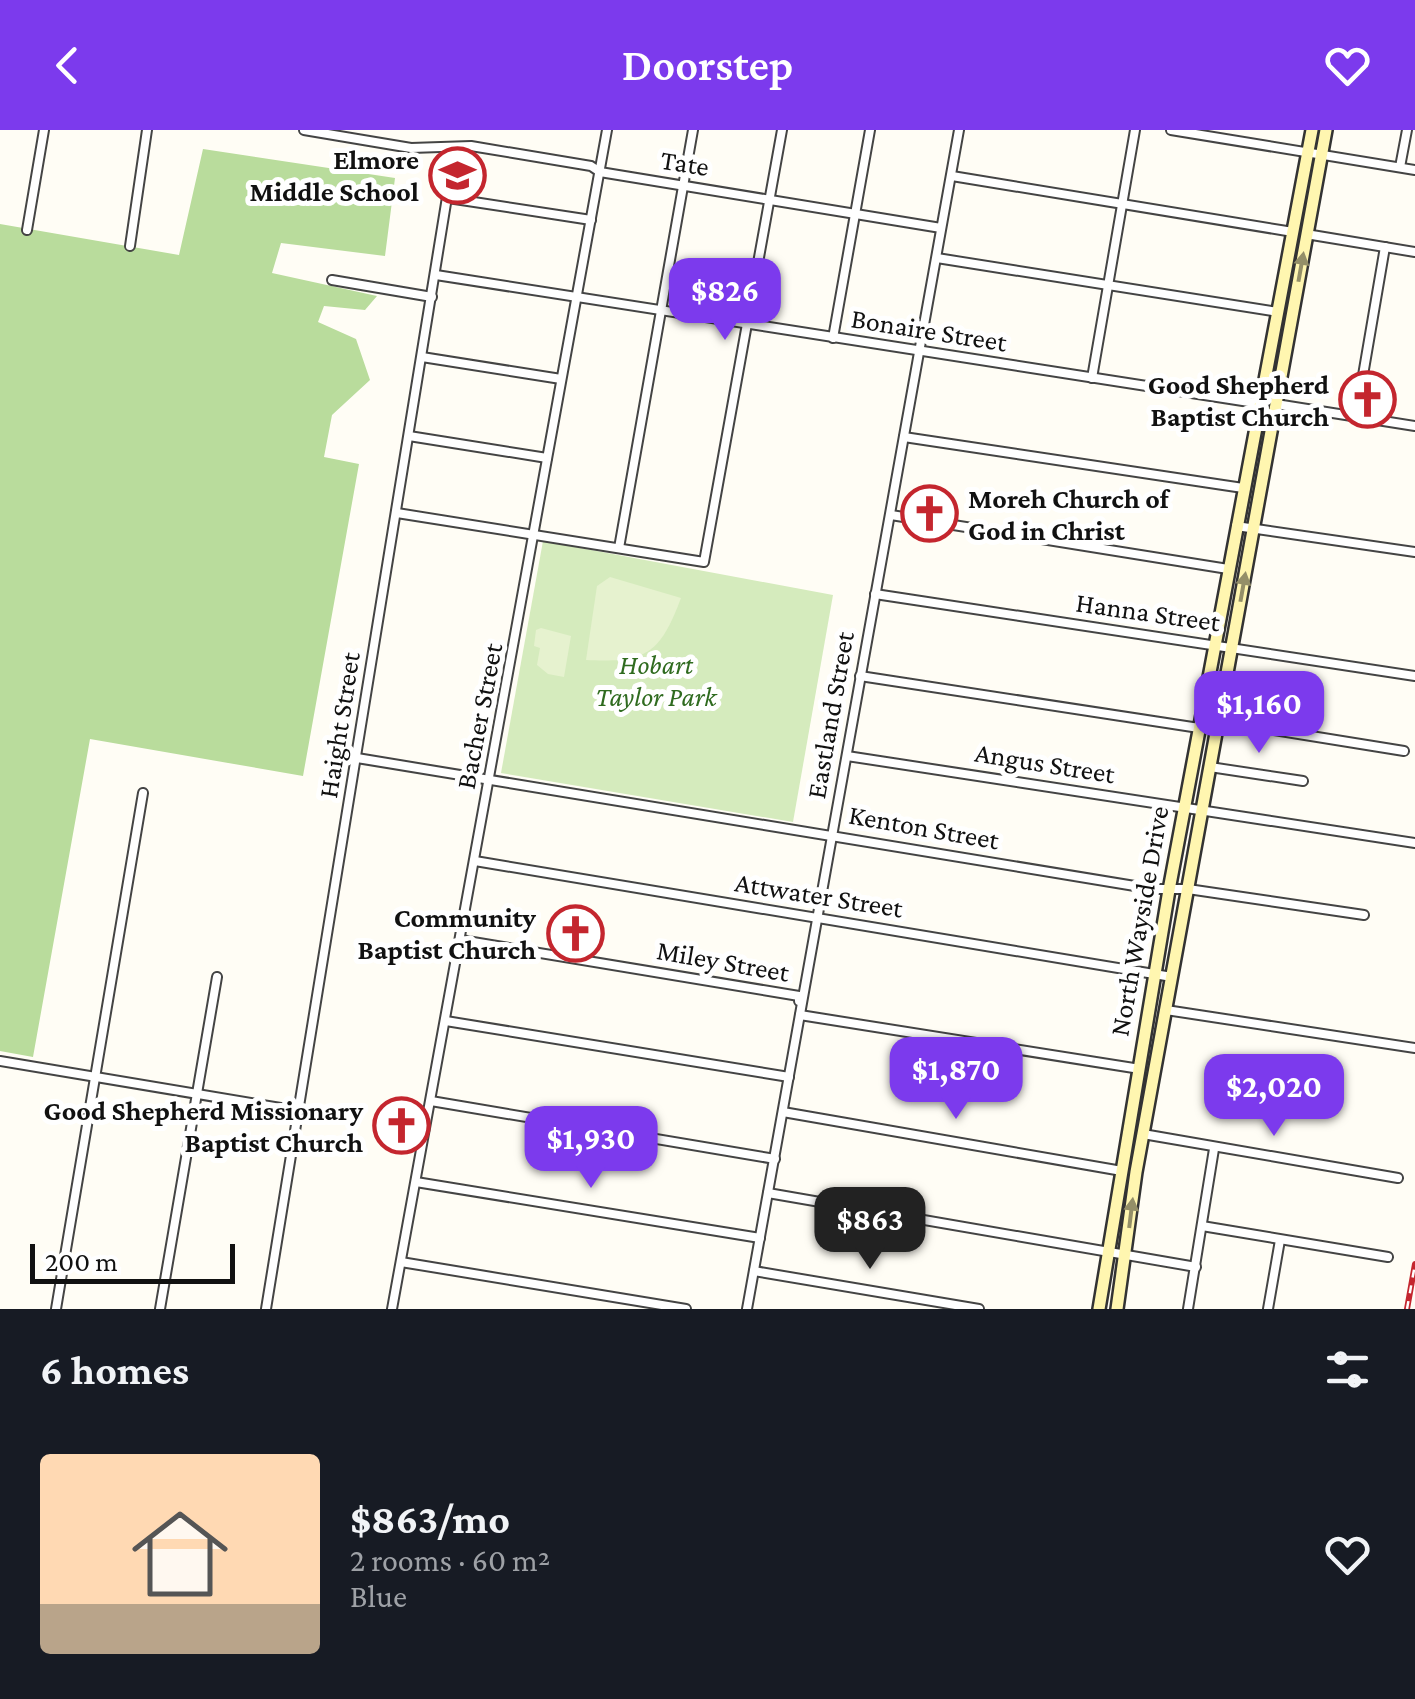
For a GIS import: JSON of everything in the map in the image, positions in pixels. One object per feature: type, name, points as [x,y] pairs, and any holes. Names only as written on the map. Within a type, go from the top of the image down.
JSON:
[{"type":"main road","name":"North Wayside Drive","points":[[1099,1309],[1169,890],[1312,130]]},
{"type":"main road","name":"North Wayside Drive","points":[[1117,1309],[1154,1071],[1326,130]]},
{"type":"main road","points":[[1126,1131],[1143,1134]]},
{"type":"street","points":[[27,230],[44,130]]},
{"type":"street","points":[[130,246],[147,130]]},
{"type":"street","name":"Tate","points":[[304,130],[411,148],[470,146],[591,166],[600,172],[942,228]]},
{"type":"street","name":"Bacher Street","points":[[392,1309],[607,130]]},
{"type":"street","points":[[619,548],[693,130]]},
{"type":"street","points":[[397,513],[704,562],[782,130]]},
{"type":"street","points":[[834,338],[870,130]]},
{"type":"street","name":"Eastland Street","points":[[747,1309],[959,130]]},
{"type":"street","points":[[1092,378],[1135,130]]},
{"type":"street","points":[[1171,130],[1415,170]]},
{"type":"street","points":[[1400,167],[1407,130]]},
{"type":"street","name":"Haight Street","points":[[266,1309],[455,148]]},
{"type":"street","points":[[952,176],[1415,252]]},
{"type":"street","points":[[448,198],[591,220]]},
{"type":"street","points":[[1356,416],[1385,246]]},
{"type":"street","points":[[937,258],[1293,314]]},
{"type":"street","name":"Bonaire Street","points":[[436,276],[1415,426]]},
{"type":"street","points":[[332,280],[432,297]]},
{"type":"street","points":[[422,356],[561,379]]},
{"type":"street","points":[[409,436],[547,458]]},
{"type":"street","points":[[904,437],[1243,488]]},
{"type":"street","points":[[890,515],[1228,569]]},
{"type":"street","points":[[1236,526],[1415,552]]},
{"type":"street","name":"Hanna Street","points":[[875,594],[1415,676]]},
{"type":"street","points":[[860,676],[1199,728],[1218,721],[1404,752]]},
{"type":"street","name":"Angus Street","points":[[846,756],[1415,844]]},
{"type":"street","name":"Kenton Street","points":[[357,758],[1169,890],[1188,889],[1364,915]]},
{"type":"street","points":[[1210,767],[1303,782]]},
{"type":"street","points":[[56,1309],[143,793]]},
{"type":"street","name":"Attwater Street","points":[[475,861],[1172,977]]},
{"type":"street","name":"Miley Street","points":[[460,940],[799,996],[800,1016],[1154,1071]]},
{"type":"street","points":[[160,1309],[217,976]]},
{"type":"street","points":[[1166,1010],[1415,1048]]},
{"type":"street","points":[[446,1022],[789,1077]]},
{"type":"street","points":[[0,1061],[299,1111]]},
{"type":"street","points":[[431,1101],[774,1159]]},
{"type":"street","points":[[783,1112],[1122,1171]]},
{"type":"street","points":[[1143,1134],[1398,1178]]},
{"type":"street","points":[[1188,1309],[1214,1148]]},
{"type":"street","points":[[416,1182],[760,1238]]},
{"type":"street","points":[[768,1193],[1196,1267]]},
{"type":"street","points":[[1202,1226],[1388,1257]]},
{"type":"street","points":[[1268,1309],[1280,1240]]},
{"type":"street","points":[[401,1262],[686,1309]]},
{"type":"street","points":[[754,1272],[979,1309]]},
{"type":"green space","points":[[203,149],[395,178],[385,256],[281,243],[272,273],[377,296],[365,310],[324,306],[318,322],[356,339],[370,380],[332,415],[324,457],[359,464],[303,776],[90,739],[33,1057],[0,1051],[0,224],[179,255]]},
{"type":"green space","name":"Hobart Taylor Park","points":[[543,541],[833,595],[793,822],[501,773]]},
{"type":"green space","points":[[610,577],[681,598],[666,632],[648,651],[623,659],[586,660],[597,586]]},
{"type":"green space","points":[[536,630],[571,636],[564,677],[548,674],[537,665],[540,648],[534,646]]},
{"type":"railway","points":[[1407,1309],[1415,1264]]},
{"type":"place","name":"Elmore Middle School","points":[[458,175]]},
{"type":"place","name":"Good Shepherd Baptist Church","points":[[1368,400]]},
{"type":"place","name":"Moreh Church of God in Christ","points":[[929,514]]},
{"type":"place","name":"Community Baptist Church","points":[[575,933]]},
{"type":"place","name":"Good Shepherd Missionary Baptist Church","points":[[402,1126]]}]
